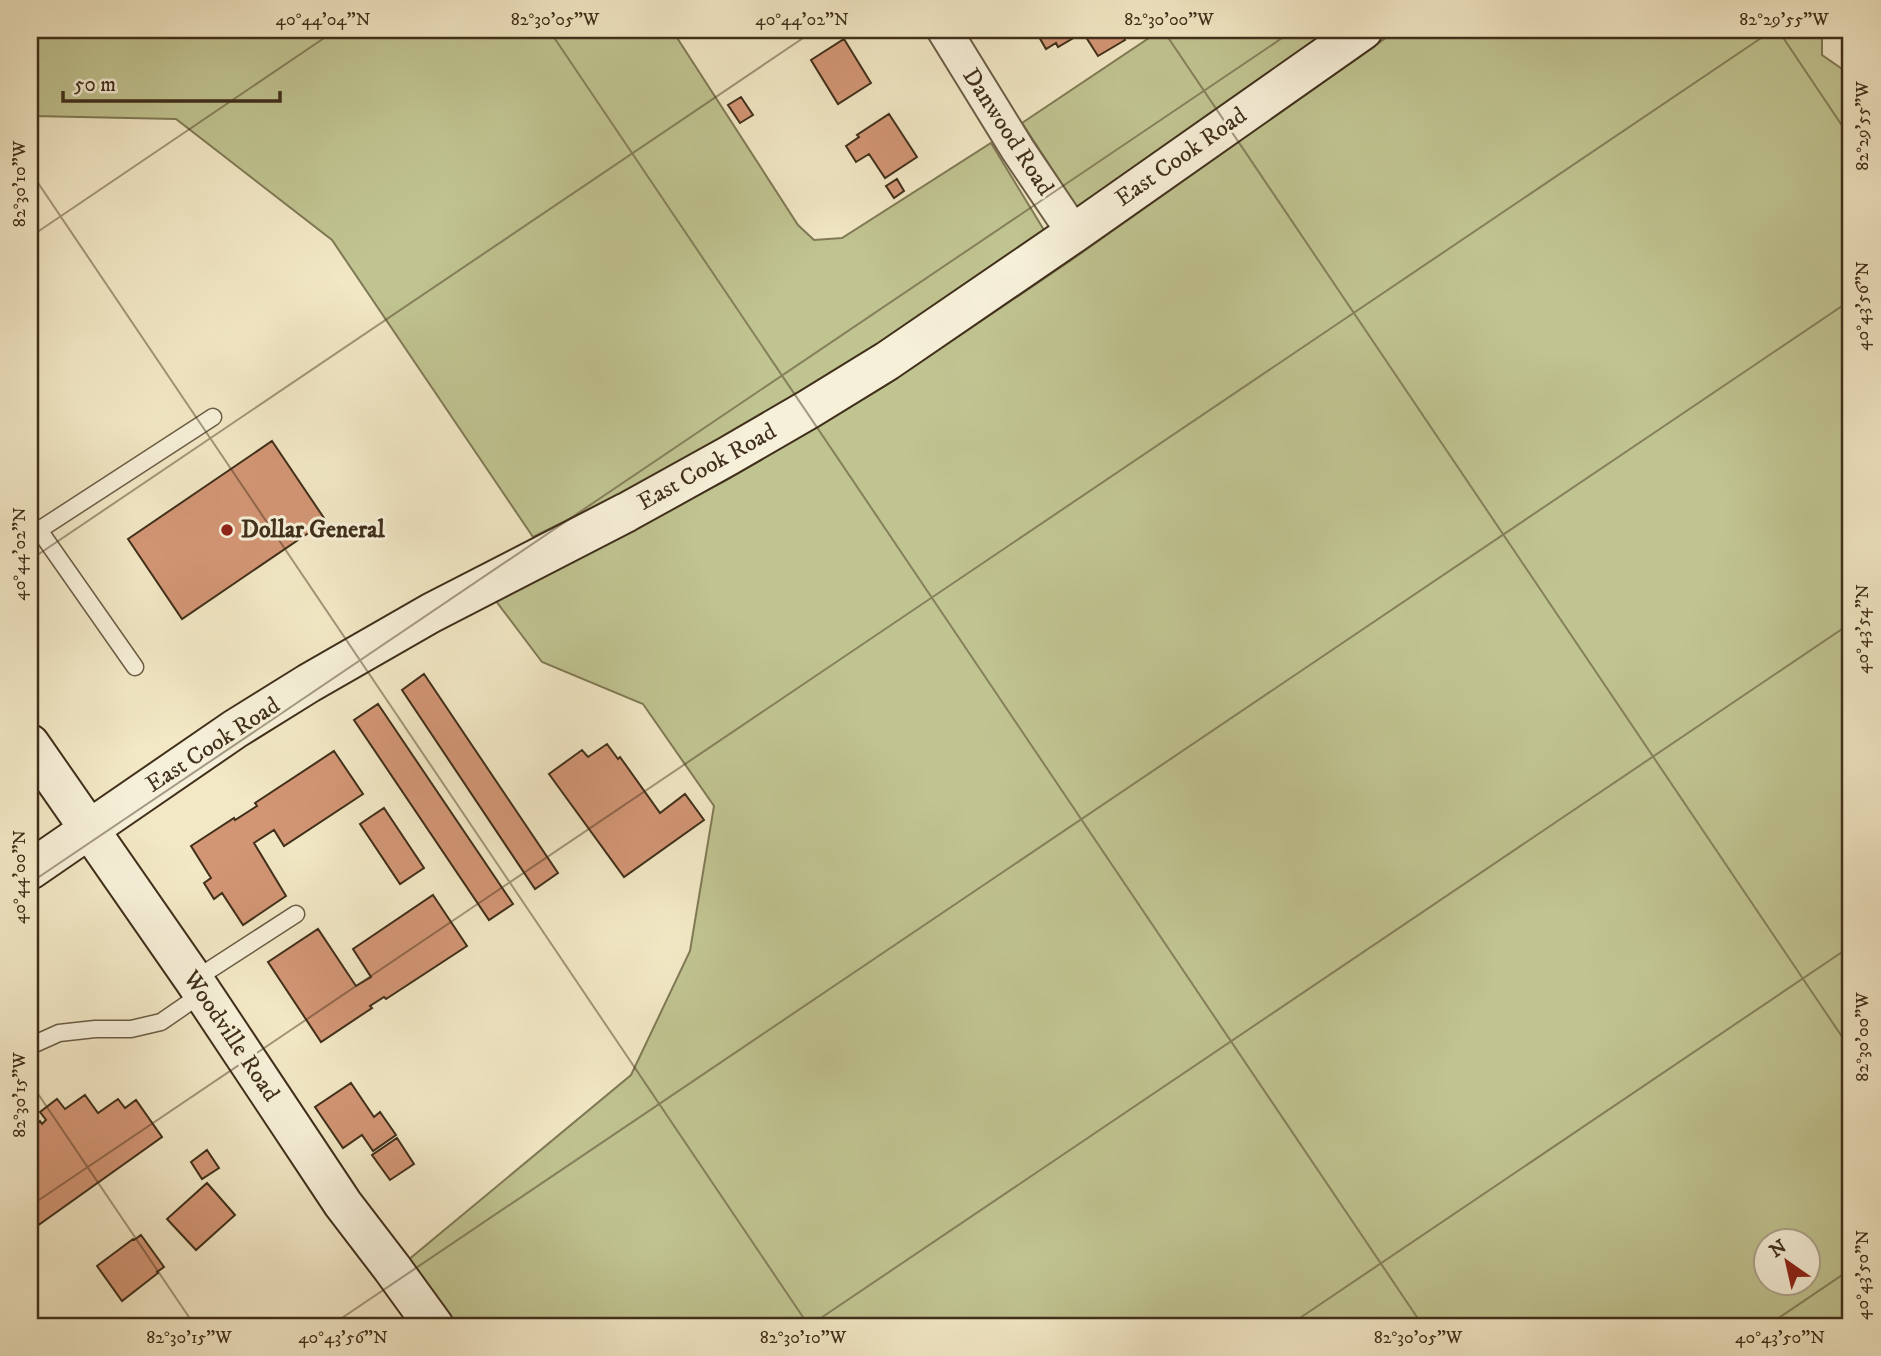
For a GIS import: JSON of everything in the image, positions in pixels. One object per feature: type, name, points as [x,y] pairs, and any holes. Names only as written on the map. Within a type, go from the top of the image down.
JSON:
[{"type":"main road","name":"East Cook Road","points":[[30,870],[235,729],[358,654],[453,601],[627,512],[809,409],[950,318],[1363,30]]},
{"type":"main road","name":"Woodville Road","points":[[30,744],[198,987],[343,1204],[434,1326]]},
{"type":"street","name":"Danwood Road","points":[[944,30],[1018,150],[1074,233]]},
{"type":"lane","points":[[135,667],[34,532],[212,417]]},
{"type":"lane","points":[[30,1046],[59,1033],[131,1029],[161,1022],[198,987],[296,914]]},
{"type":"green space","points":[[30,30],[672,30],[798,225],[814,240],[842,238],[991,143],[1047,235],[807,390],[618,495],[533,537],[332,240],[176,119],[32,116],[30,119]]},
{"type":"green space","points":[[1161,30],[1334,30],[1079,210],[1022,123]]},
{"type":"green space","points":[[1397,30],[1824,30],[1822,55],[1851,75],[1851,1326],[721,1326],[716,1318],[705,1326],[453,1326],[407,1261],[631,1075],[690,951],[714,806],[643,704],[542,662],[496,601],[727,480],[885,386],[1070,261]]},
{"type":"building","points":[[1035,30],[1087,30],[1058,47],[1056,43],[1046,49]]},
{"type":"building","points":[[1090,30],[1119,30],[1125,40],[1098,56],[1084,34]]},
{"type":"building","points":[[844,39],[871,83],[838,104],[811,60]]},
{"type":"building","points":[[741,97],[753,115],[740,123],[728,105]]},
{"type":"building","points":[[889,114],[917,157],[885,178],[869,154],[856,162],[846,146],[859,137],[857,135]]},
{"type":"building","points":[[897,179],[904,191],[894,198],[886,186]]},
{"type":"building","name":"Dollar General","points":[[272,441],[326,521],[182,619],[128,539]]},
{"type":"building","points":[[424,674],[558,873],[535,889],[402,690]]},
{"type":"building","points":[[378,704],[513,904],[489,920],[354,720]]},
{"type":"building","points":[[607,744],[618,759],[620,757],[660,813],[685,794],[704,820],[624,877],[549,774],[582,750],[588,757]]},
{"type":"building","points":[[334,751],[363,794],[284,846],[274,830],[254,843],[286,896],[243,925],[222,893],[214,899],[204,883],[211,878],[191,846],[257,806],[255,803]]},
{"type":"building","points":[[384,808],[424,868],[400,884],[360,824]]},
{"type":"building","points":[[433,895],[467,946],[386,999],[384,997],[370,1006],[372,1008],[321,1042],[268,962],[318,929],[356,986],[371,977],[353,949]]},
{"type":"building","points":[[351,1083],[374,1117],[380,1112],[396,1135],[373,1151],[362,1135],[343,1148],[315,1107]]},
{"type":"building","points":[[85,1095],[98,1113],[118,1099],[125,1108],[136,1100],[162,1137],[30,1231],[30,1129],[46,1120],[40,1112],[57,1099],[65,1109]]},
{"type":"building","points":[[397,1138],[414,1164],[390,1180],[372,1155]]},
{"type":"building","points":[[207,1150],[219,1168],[202,1179],[191,1162]]},
{"type":"building","points":[[207,1183],[235,1215],[196,1250],[167,1219]]},
{"type":"building","points":[[141,1235],[164,1267],[122,1301],[97,1266]]},
{"type":"place","name":"Dollar General","points":[[227,530]]}]
